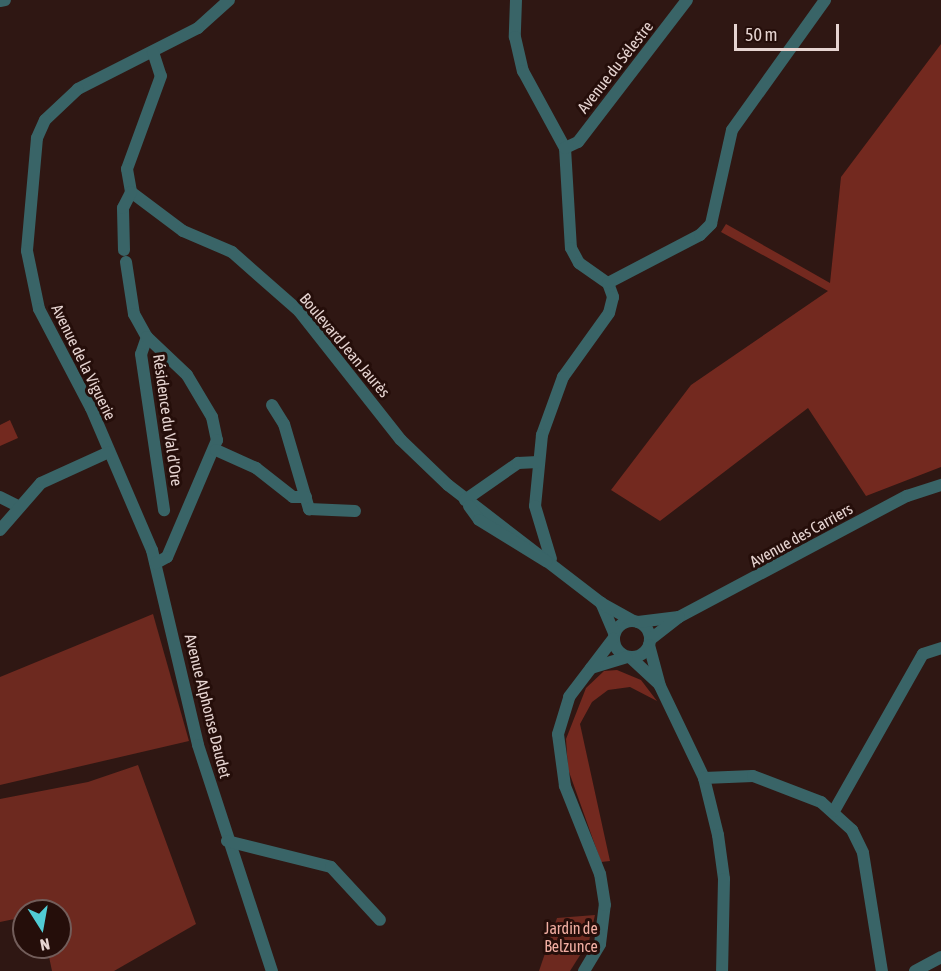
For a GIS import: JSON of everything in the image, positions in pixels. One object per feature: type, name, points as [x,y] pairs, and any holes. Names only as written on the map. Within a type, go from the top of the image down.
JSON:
[{"type":"street","name":"Avenue de la Viguerie","points":[[109,452],[39,309],[28,264],[38,138],[45,120],[78,89],[198,28],[229,0]]},
{"type":"street","points":[[516,0],[515,37],[523,70],[565,148],[571,248],[579,263],[609,283]]},
{"type":"street","name":"Avenue du Sélestre","points":[[565,148],[593,123],[687,0]]},
{"type":"street","points":[[609,283],[700,235],[711,224],[732,130],[825,0]]},
{"type":"street","points":[[131,192],[127,168],[161,76],[153,52]]},
{"type":"street","name":"Résidence du Val d'Ore","points":[[131,192],[123,208],[125,256],[134,314],[147,337],[200,396],[216,429],[216,450],[167,557],[156,563]]},
{"type":"street","name":"Boulevard Jean Jaurès","points":[[131,192],[183,231],[232,252],[299,311],[401,440],[448,485],[465,500],[553,563],[601,603]]},
{"type":"street","points":[[553,563],[535,506],[538,462],[554,395],[609,313],[609,283]]},
{"type":"street","name":"Résidence du Val d'Ore","points":[[147,337],[141,354],[164,510]]},
{"type":"street","points":[[272,405],[284,424],[313,513],[355,511]]},
{"type":"street","points":[[216,450],[256,468],[293,497],[306,497]]},
{"type":"street","points":[[0,530],[16,506],[41,483],[109,452]]},
{"type":"street","name":"Avenue Alphonse Daudet","points":[[109,452],[156,563],[198,745],[227,841],[272,971]]},
{"type":"street","points":[[465,500],[518,463],[538,462]]},
{"type":"street","name":"Avenue des Carriers","points":[[587,670],[628,657],[650,643],[679,618],[896,501],[941,485]]},
{"type":"street","points":[[0,498],[16,506]]},
{"type":"street","points":[[601,603],[635,622],[650,643],[660,686],[704,778],[724,879],[722,971]]},
{"type":"street","points":[[601,603],[614,636],[628,657],[660,686]]},
{"type":"street","name":"Avenue des Carriers","points":[[635,622],[679,618]]},
{"type":"street","points":[[584,971],[600,944],[605,905],[597,867],[565,786],[558,734],[569,697],[587,670],[614,636],[635,622]]},
{"type":"street","points":[[834,811],[922,654],[941,648]]},
{"type":"street","points":[[704,778],[745,774],[834,811],[863,853],[882,971]]},
{"type":"street","points":[[227,841],[331,867],[380,920]]},
{"type":"street","points":[[915,971],[941,957]]},
{"type":"green space","points":[[153,614],[189,741],[0,785],[0,677]]},
{"type":"green space","points":[[138,765],[196,924],[114,971],[52,971],[50,959],[72,959],[72,899],[12,899],[12,920],[0,922],[0,799],[88,782]]},
{"type":"green space","name":"Jardin de Belzunce","points":[[595,915],[589,941],[570,971],[539,971],[557,918]]},
{"type":"shaded area","points":[[941,44],[941,467],[866,496],[808,408],[660,521],[611,490],[691,385],[828,291],[721,232],[726,224],[830,283],[841,177]]},
{"type":"shaded area","points":[[10,420],[18,438],[0,446],[0,425]]},
{"type":"shaded area","points":[[617,670],[641,680],[657,701],[630,687],[608,690],[592,702],[580,724],[610,861],[601,862],[568,769],[566,739],[586,688],[604,671]]}]
